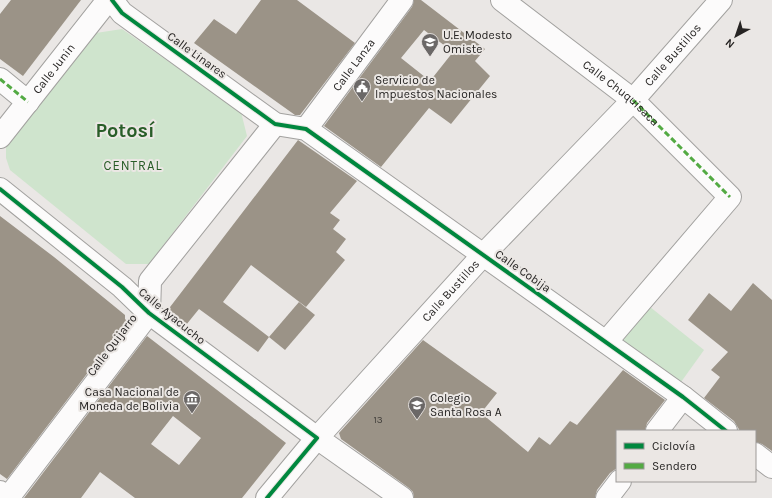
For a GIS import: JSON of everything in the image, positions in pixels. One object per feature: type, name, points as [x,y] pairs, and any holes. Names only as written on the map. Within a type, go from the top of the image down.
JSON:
[{"type":"street","name":"Calle Junin","points":[[0,137],[108,0]]},
{"type":"street","name":"Calle Linares","points":[[112,0],[122,13],[275,124]]},
{"type":"street","name":"Calle Lanza","points":[[306,129],[402,0]]},
{"type":"street","name":"Calle Chuquisaca","points":[[502,0],[632,100],[730,197],[606,342]]},
{"type":"street","name":"Calle Bustillos","points":[[267,498],[317,438],[483,255],[632,100],[721,0]]},
{"type":"street","points":[[0,79],[28,102]]},
{"type":"street","points":[[275,124],[306,129]]},
{"type":"street","name":"Calle Quijarro","points":[[8,498],[149,313],[150,281],[275,124]]},
{"type":"street","name":"Calle Cobija","points":[[306,129],[683,397],[725,430]]},
{"type":"street","name":"Calle Ayacucho","points":[[0,190],[122,287],[149,313],[317,438],[402,498]]},
{"type":"street","points":[[658,430],[683,397]]},
{"type":"street","points":[[756,455],[772,467]]},
{"type":"street","points":[[607,498],[619,482]]},
{"type":"street","points":[[0,492],[8,498]]},
{"type":"green space","points":[[122,29],[241,112],[247,136],[149,264],[126,264],[10,170],[6,158],[6,147],[96,33]]},
{"type":"green space","points":[[640,299],[704,350],[681,382],[610,334]]},
{"type":"building","points":[[11,0],[81,0],[23,76],[0,59],[0,14]]},
{"type":"building","points":[[261,0],[297,0],[355,43],[300,115],[295,115],[194,43],[214,19],[236,34]]},
{"type":"building","points":[[414,0],[421,0],[485,49],[475,61],[490,76],[451,124],[429,108],[381,167],[324,126],[412,7]],"holes":[[[424,30],[453,52],[430,81],[401,58]]]},
{"type":"building","points":[[298,140],[357,181],[330,213],[340,220],[333,229],[346,239],[336,252],[345,260],[306,307],[251,265],[223,302],[269,337],[258,352],[199,309],[186,325],[167,311]]},
{"type":"building","points":[[0,216],[54,257],[125,315],[125,319],[127,321],[7,479],[0,474]]},
{"type":"building","points":[[753,283],[772,300],[772,451],[762,444],[756,442],[756,430],[739,430],[734,421],[704,398],[720,377],[711,370],[728,352],[688,320],[709,293],[731,311]]},
{"type":"building","points":[[299,302],[315,315],[285,350],[269,337]]},
{"type":"building","name":"Casa Nacional de Moneda de Bolivia","points":[[147,336],[286,443],[242,498],[135,498],[100,472],[81,498],[24,498]],"holes":[[[173,416],[201,438],[179,465],[151,444]]]},
{"type":"building","name":"Colegio Santa Rosa A","points":[[423,340],[497,393],[481,413],[528,452],[539,437],[550,445],[570,421],[577,425],[623,370],[665,400],[647,423],[645,430],[616,430],[616,469],[610,473],[597,490],[595,498],[414,498],[413,492],[409,488],[341,439],[339,433]]},
{"type":"marked path","points":[[0,79],[28,102]]},
{"type":"marked path","points":[[633,100],[730,197]]},
{"type":"cycle path","points":[[112,0],[122,13],[275,124],[306,129],[683,397],[725,430]]},
{"type":"cycle path","points":[[0,189],[122,287],[149,313],[317,438],[267,498]]},
{"type":"place","name":"U.E. Modesto Omiste","points":[[430,57]]},
{"type":"place","name":"Servicio de Impuestos Nacionales","points":[[362,102]]},
{"type":"place","name":"Casa Nacional de Moneda de Bolivia","points":[[192,414]]},
{"type":"place","name":"Colegio Santa Rosa A","points":[[417,420]]},
{"type":"district","name":"Potosí","points":[[125,130]]},
{"type":"district","name":"CENTRAL","points":[[133,165]]}]
